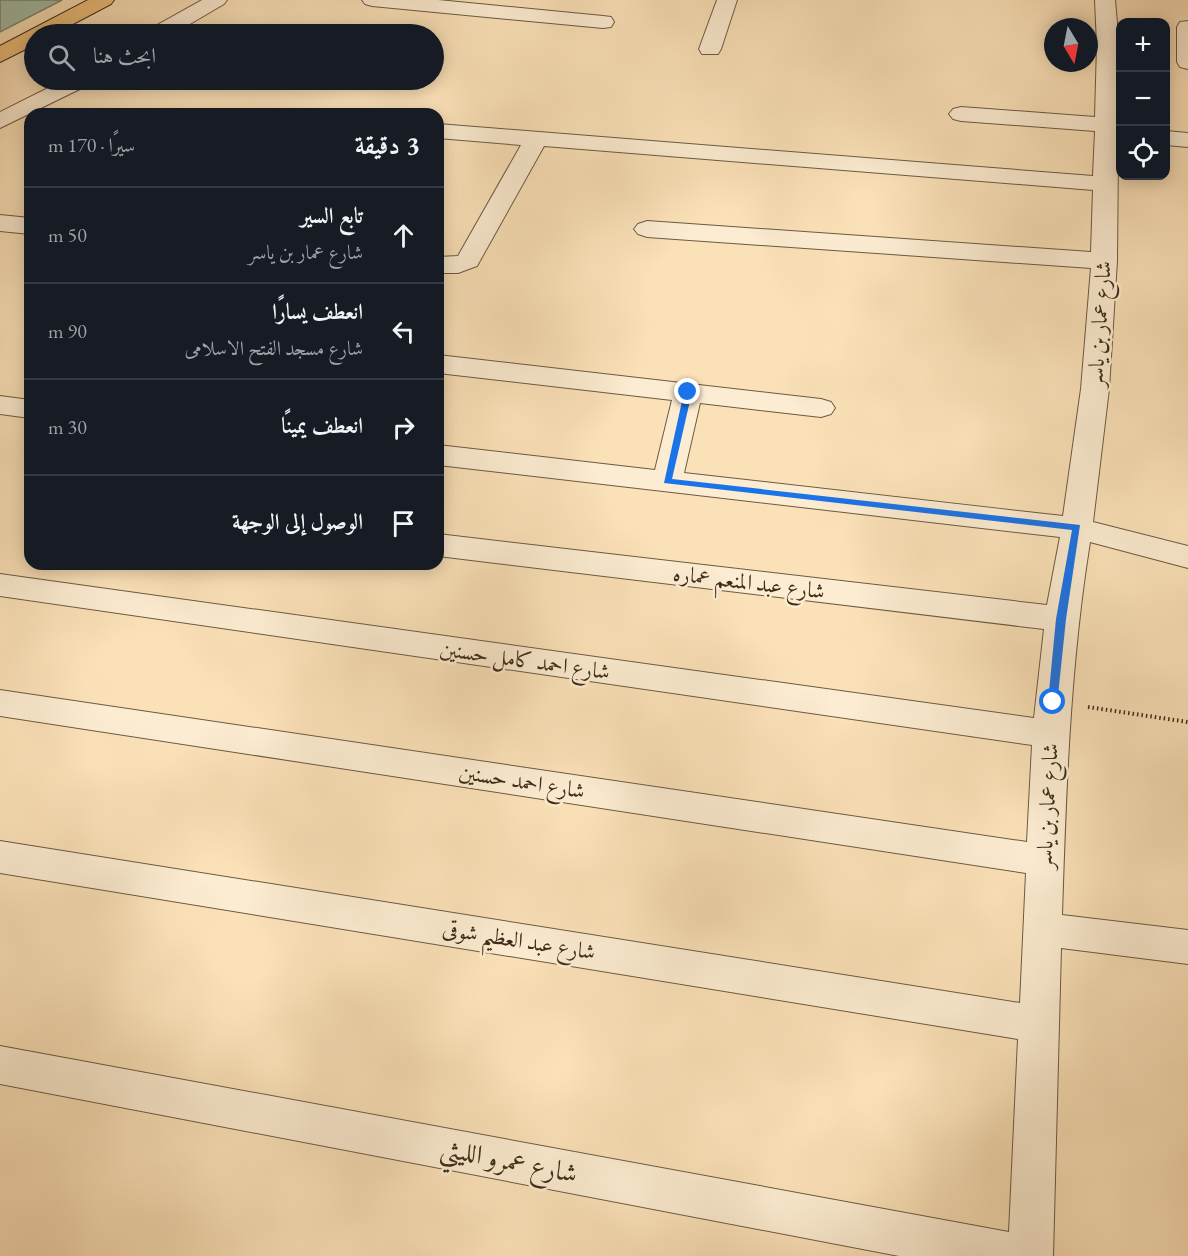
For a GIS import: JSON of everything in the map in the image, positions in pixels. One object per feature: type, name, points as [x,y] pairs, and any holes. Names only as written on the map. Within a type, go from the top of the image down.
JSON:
[{"type":"main road","points":[[58,24],[104,0]]},
{"type":"main road","points":[[0,55],[24,42]]},
{"type":"street","points":[[175,24],[217,0]]},
{"type":"street","points":[[372,0],[599,31],[614,0]]},
{"type":"street","points":[[710,49],[727,0]]},
{"type":"street","name":"شارع عمار بن ياسر","points":[[1030,1256],[1041,929],[1052,718],[1061,619],[1077,528],[1095,389],[1104,261],[1114,45],[1105,0]]},
{"type":"street","points":[[1180,54],[1188,27]]},
{"type":"street","points":[[25,108],[60,90]]},
{"type":"street","points":[[0,121],[24,109]]},
{"type":"street","points":[[961,114],[1111,130]]},
{"type":"street","points":[[444,131],[1106,184]]},
{"type":"street","points":[[444,265],[458,265],[468,261],[537,138]]},
{"type":"street","points":[[1170,138],[1188,140]]},
{"type":"street","points":[[0,223],[24,225]]},
{"type":"street","points":[[647,229],[1104,261]]},
{"type":"street","points":[[444,365],[821,408]]},
{"type":"street","points":[[667,481],[688,392]]},
{"type":"street","points":[[0,405],[24,408]]},
{"type":"street","points":[[444,456],[1077,528],[1188,556]]},
{"type":"street","name":"شارع عبد المنعم عماره","points":[[444,546],[1061,619]]},
{"type":"street","name":"شارع احمد كامل حسنين","points":[[0,585],[1052,718]]},
{"type":"street","name":"شارع احمد حسنين","points":[[0,703],[1044,860]]},
{"type":"street","name":"شارع عبد العظيم شوقى","points":[[0,857],[1038,1024]]},
{"type":"street","points":[[1041,929],[1188,947]]},
{"type":"street","name":"شارع عمرو الليثي","points":[[0,1065],[1017,1256]]},
{"type":"path","points":[[1052,718],[1188,722]]},
{"type":"shaded area","points":[[0,0],[62,0],[0,32]]},
{"type":"route","points":[[688,392],[667,481],[1077,528],[1061,619],[1053,702]]}]
